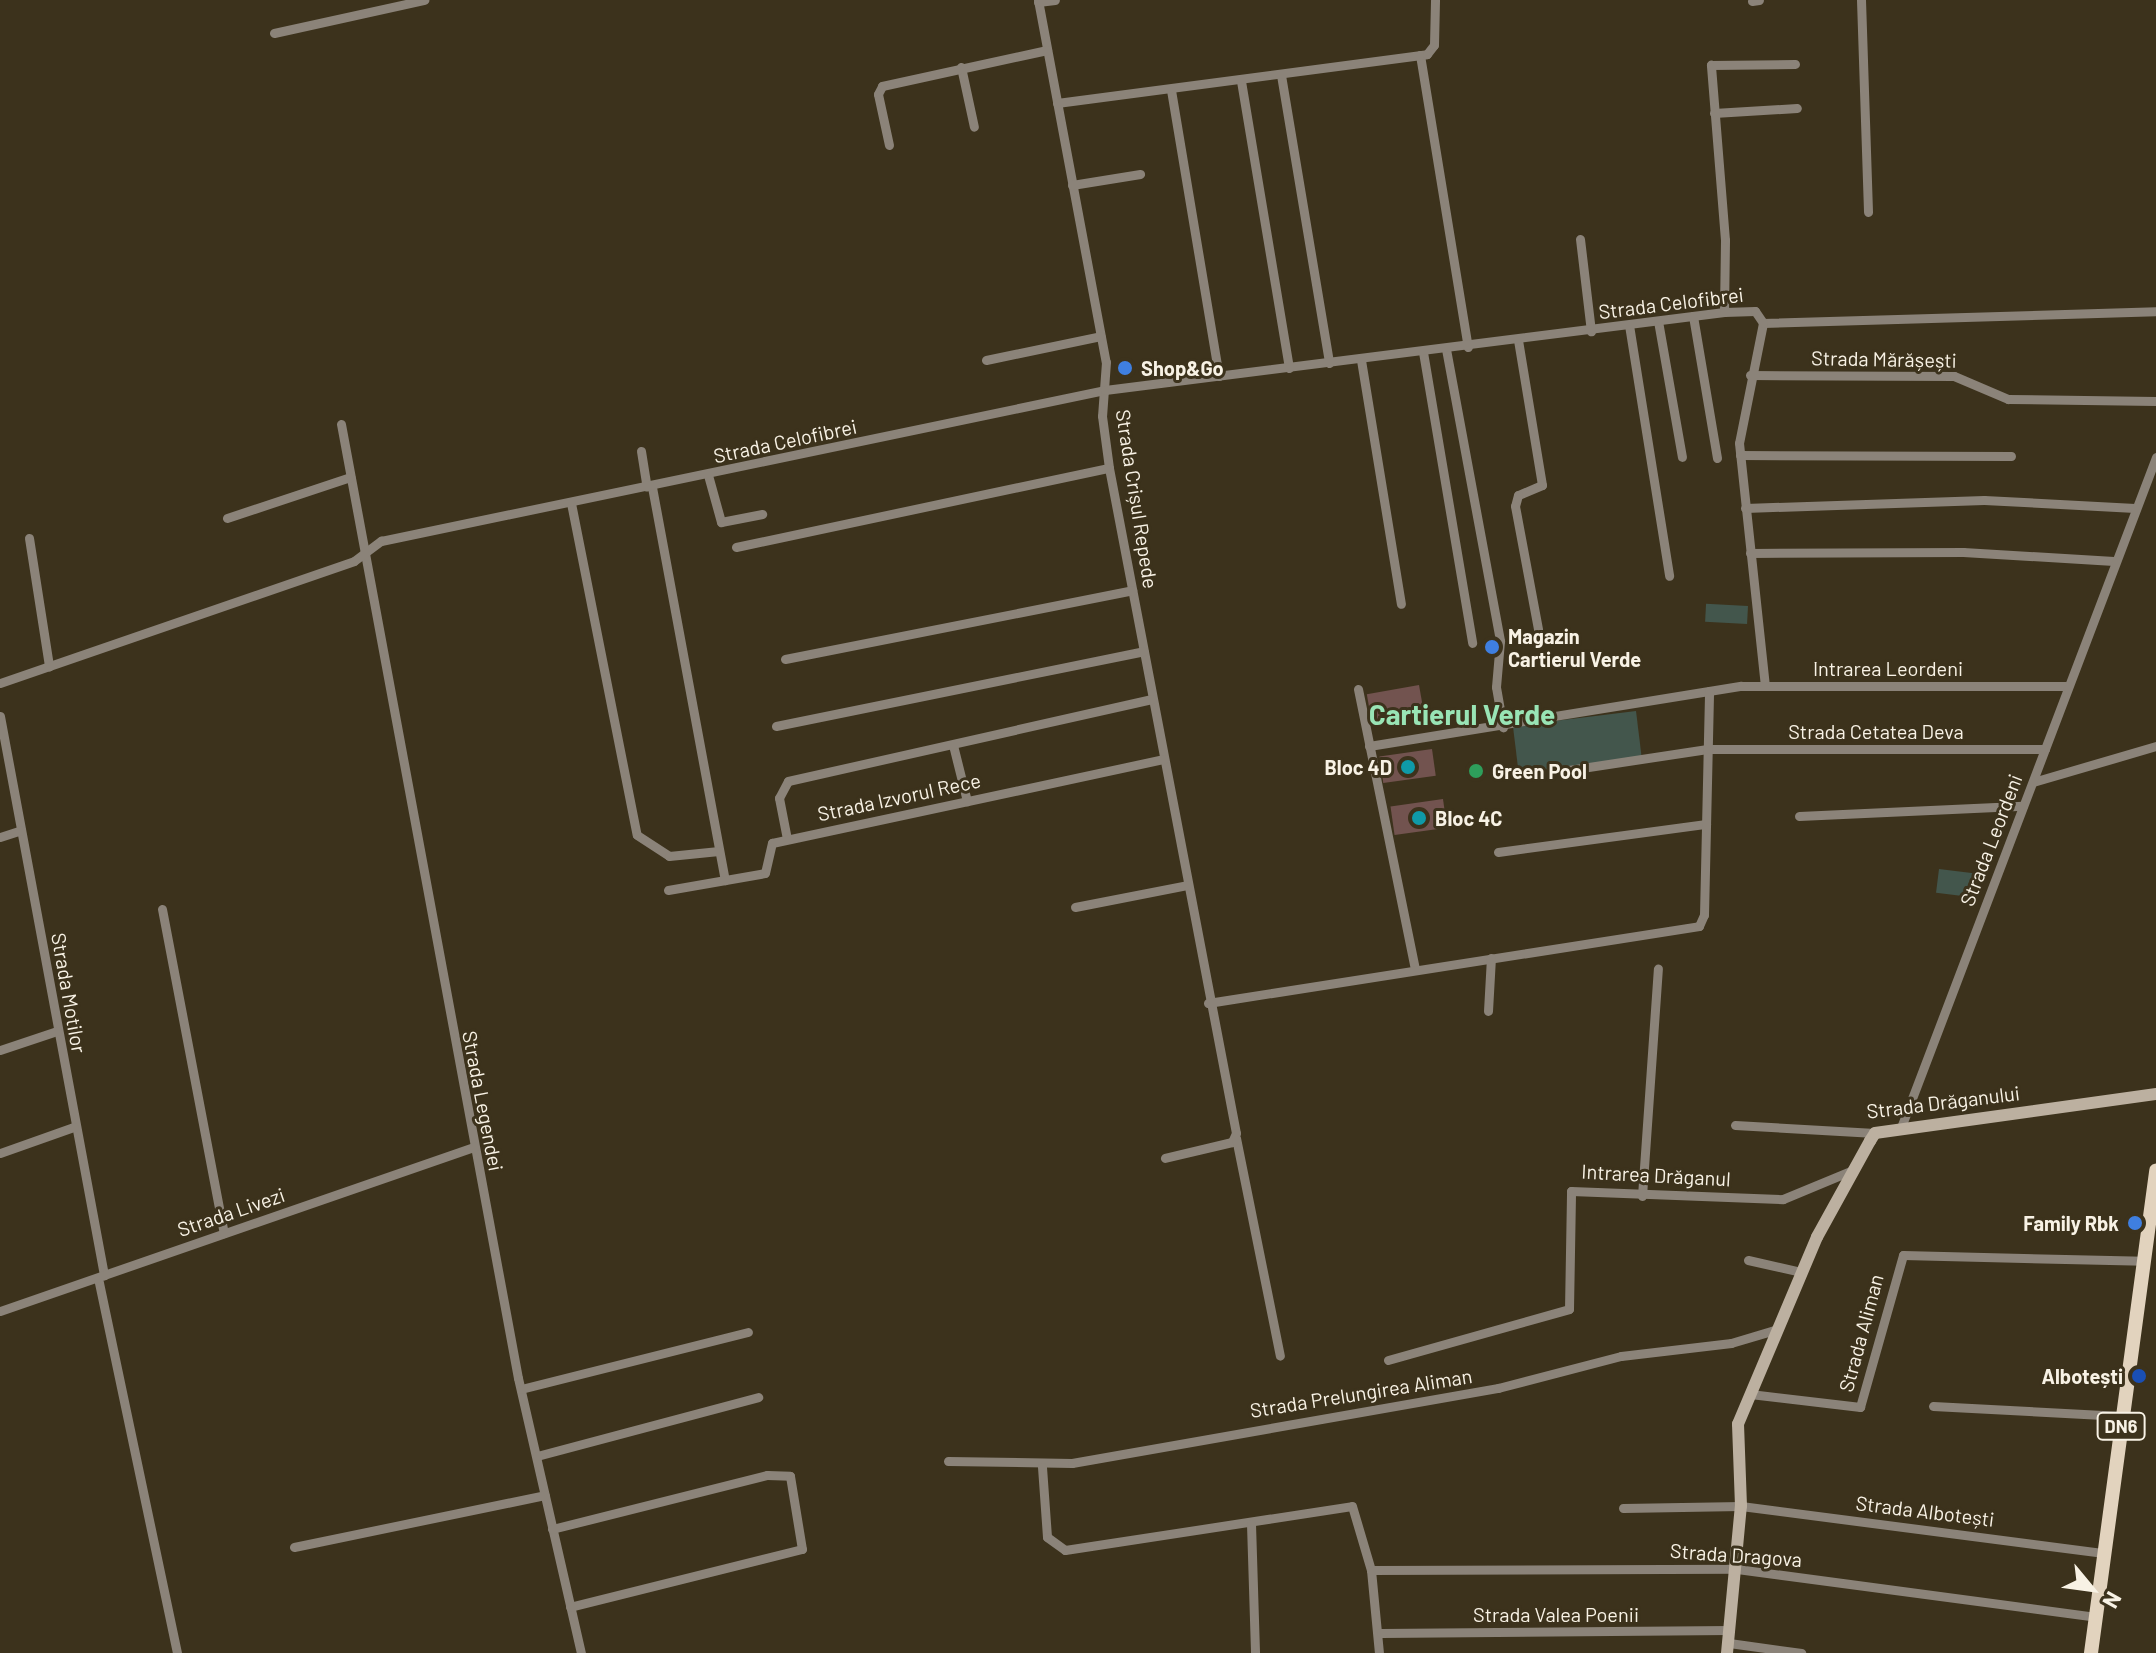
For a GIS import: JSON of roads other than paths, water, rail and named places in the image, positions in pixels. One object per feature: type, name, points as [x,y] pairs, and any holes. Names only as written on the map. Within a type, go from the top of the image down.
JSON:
[{"type":"main road","name":"DN6","points":[[2091,1653],[2156,1170]]},
{"type":"street","points":[[274,33],[424,0]]},
{"type":"street","points":[[1038,1],[1055,0]]},
{"type":"street","points":[[1057,103],[1420,55],[1434,45],[1435,0]]},
{"type":"street","points":[[1861,0],[1868,212]]},
{"type":"street","name":"Strada Crișul Repede","points":[[1038,1],[1101,336],[1105,390],[1102,416],[1109,468],[1208,1003],[1280,1356]]},
{"type":"street","points":[[889,145],[878,90],[961,67],[1047,50]]},
{"type":"street","points":[[1420,55],[1468,347]]},
{"type":"street","points":[[1724,312],[1725,240],[1711,65],[1795,64]]},
{"type":"street","points":[[961,67],[974,127]]},
{"type":"street","points":[[1281,75],[1329,363]]},
{"type":"street","points":[[1241,81],[1289,368]]},
{"type":"street","points":[[1171,90],[1219,376]]},
{"type":"street","points":[[1714,113],[1797,108]]},
{"type":"street","points":[[1072,185],[1140,174]]},
{"type":"street","points":[[1580,239],[1591,331]]},
{"type":"street","name":"Strada Celofibrei","points":[[0,683],[363,554],[381,541],[1105,390],[1468,347],[1724,312],[1755,311],[1763,323],[2156,311]]},
{"type":"street","points":[[1693,316],[1717,458]]},
{"type":"street","points":[[1658,321],[1682,457]]},
{"type":"street","points":[[1763,323],[1750,375],[1740,455],[1765,685]]},
{"type":"street","points":[[1629,325],[1669,576]]},
{"type":"street","points":[[986,360],[1101,336]]},
{"type":"street","points":[[1518,340],[1542,485],[1518,495],[1515,506],[1538,629]]},
{"type":"street","points":[[1446,349],[1500,641],[1496,687],[1503,727]]},
{"type":"street","points":[[1423,352],[1472,643]]},
{"type":"street","points":[[1361,360],[1401,604]]},
{"type":"street","name":"Strada Mărășești","points":[[1750,375],[1954,376],[2008,399],[2156,401]]},
{"type":"street","name":"Strada Legendei","points":[[341,424],[521,1389],[581,1653]]},
{"type":"street","points":[[641,451],[725,880]]},
{"type":"street","points":[[1740,455],[2011,456]]},
{"type":"street","name":"Strada Leordeni","points":[[1900,1130],[2156,457]]},
{"type":"street","points":[[736,547],[1109,468]]},
{"type":"street","points":[[708,475],[721,522],[762,514]]},
{"type":"street","points":[[227,518],[350,477]]},
{"type":"street","points":[[1745,508],[1984,500],[2135,508]]},
{"type":"street","points":[[571,503],[637,835],[669,856],[719,851]]},
{"type":"street","points":[[29,538],[49,666]]},
{"type":"street","points":[[1750,553],[1963,552],[2114,561]]},
{"type":"street","points":[[785,659],[1132,590]]},
{"type":"street","points":[[776,726],[1143,651]]},
{"type":"street","name":"Intrarea Leordeni","points":[[1369,746],[1503,727],[1709,691],[1765,685],[2068,686]]},
{"type":"street","points":[[1358,689],[1415,969]]},
{"type":"street","points":[[1208,1003],[1692,929],[1704,915],[1709,691]]},
{"type":"street","points":[[668,890],[765,873],[768,846],[787,839],[779,798],[788,781],[1152,699]]},
{"type":"street","name":"Strada Motilor","points":[[0,716],[101,1277],[177,1653]]},
{"type":"street","points":[[953,745],[967,801]]},
{"type":"street","points":[[2033,782],[2156,746]]},
{"type":"street","name":"Strada Cetatea Deva","points":[[1562,771],[1707,749],[2045,749]]},
{"type":"street","name":"Strada Izvorul Rece","points":[[787,839],[1164,759]]},
{"type":"street","points":[[1799,816],[2023,806]]},
{"type":"street","points":[[1498,852],[1706,824]]},
{"type":"street","points":[[0,837],[21,830]]},
{"type":"street","points":[[1075,907],[1187,885]]},
{"type":"street","points":[[162,909],[224,1233]]},
{"type":"street","points":[[1488,1011],[1491,958]]},
{"type":"street","points":[[1642,1196],[1658,969]]},
{"type":"street","points":[[0,1050],[57,1031]]},
{"type":"street","name":"Strada Drăganului","points":[[1735,1125],[1875,1133],[2156,1094]]},
{"type":"street","points":[[0,1153],[74,1127]]},
{"type":"street","points":[[1729,1642],[1741,1506],[1737,1434],[1775,1330],[1801,1272],[1875,1133]]},
{"type":"street","points":[[1165,1158],[1236,1138]]},
{"type":"street","name":"Strada Livezi","points":[[0,1311],[474,1147]]},
{"type":"street","name":"Intrarea Drăganul","points":[[1388,1360],[1569,1309],[1571,1191],[1642,1196],[1791,1198],[1853,1170]]},
{"type":"street","name":"Strada Aliman","points":[[1750,1394],[1860,1407],[1903,1255],[2143,1261]]},
{"type":"street","points":[[1748,1260],[1801,1272]]},
{"type":"street","name":"Strada Prelungirea Aliman","points":[[948,1461],[1042,1467],[1498,1388],[1621,1356],[1731,1343],[1775,1330]]},
{"type":"street","points":[[521,1389],[748,1332]]},
{"type":"street","points":[[537,1456],[758,1397]]},
{"type":"street","points":[[1933,1406],[2122,1416]]},
{"type":"street","points":[[1042,1467],[1047,1537],[1065,1550],[1251,1524],[1352,1506],[1371,1570],[1381,1633],[1379,1653]]},
{"type":"street","points":[[552,1529],[767,1475],[790,1476],[802,1549],[570,1607]]},
{"type":"street","points":[[294,1547],[545,1495]]},
{"type":"street","name":"Strada Albotești","points":[[1623,1508],[1741,1506],[2104,1553]]},
{"type":"street","points":[[1251,1524],[1255,1653]]},
{"type":"street","name":"Strada Dragova","points":[[1371,1570],[1737,1569],[2096,1617]]},
{"type":"street","name":"Strada Valea Poenii","points":[[1381,1633],[1729,1642],[1801,1653]]},
{"type":"place","name":"Shop&Go","points":[[1125,368]]},
{"type":"place","name":"Magazin Cartierul Verde","points":[[1492,647]]},
{"type":"place","name":"Bloc 4D","points":[[1408,767]]},
{"type":"place","name":"Green Pool","points":[[1476,771]]},
{"type":"place","name":"Bloc 4C","points":[[1419,818]]},
{"type":"place","name":"Family Rbk","points":[[2135,1223]]},
{"type":"place","name":"Albotești","points":[[2139,1376]]},
{"type":"district","name":"Cartierul Verde","points":[[1462,714]]}]
